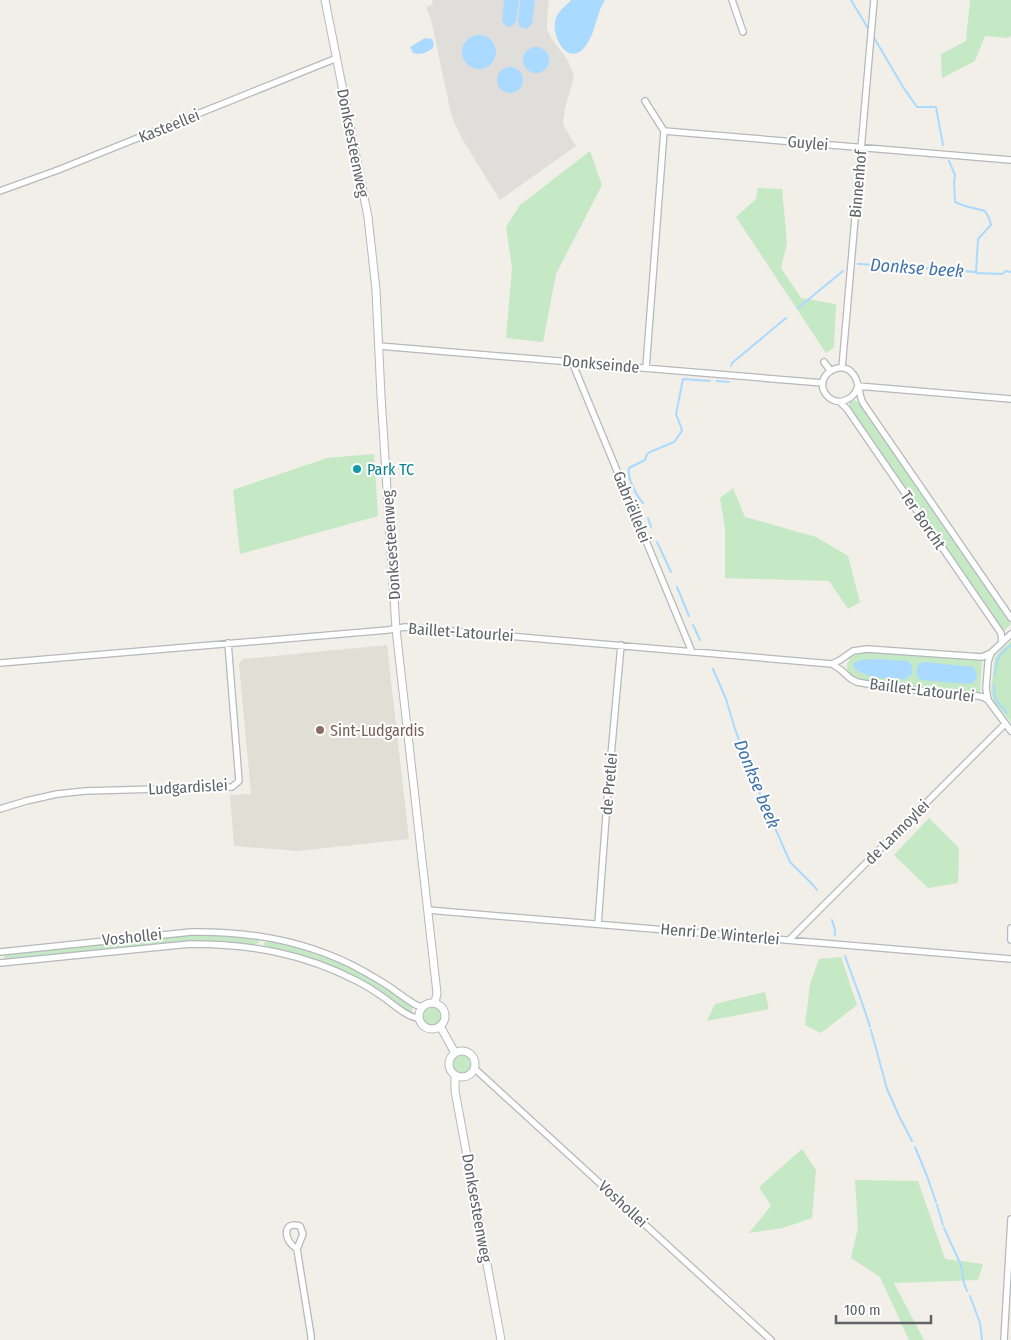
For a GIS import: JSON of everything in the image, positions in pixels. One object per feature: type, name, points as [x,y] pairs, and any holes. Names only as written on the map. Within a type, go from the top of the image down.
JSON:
[{"type":"street","name":"Donksesteenweg","points":[[324,0],[368,217],[376,290],[396,629],[437,994],[435,1003],[442,1007],[444,1021],[440,1026],[455,1053],[451,1057],[449,1066],[455,1076],[455,1091],[501,1340]]},
{"type":"street","points":[[732,0],[743,32]]},
{"type":"street","name":"Binnenhof","points":[[842,368],[874,0]]},
{"type":"street","name":"Kasteellei","points":[[0,192],[337,58]]},
{"type":"street","points":[[645,101],[664,131],[646,368]]},
{"type":"street","name":"Guylei","points":[[664,131],[1011,160]]},
{"type":"street","name":"Donkseinde","points":[[378,346],[823,383]]},
{"type":"street","name":"Gabriëllelei","points":[[572,362],[692,652]]},
{"type":"street","points":[[824,362],[830,370]]},
{"type":"street","points":[[842,368],[849,370],[854,375],[858,386],[853,396],[845,402],[832,399],[825,393],[823,383],[826,374],[830,370],[842,368]]},
{"type":"street","points":[[858,386],[1011,399]]},
{"type":"street","name":"Ter Borcht","points":[[858,386],[863,404],[1011,618]]},
{"type":"street","name":"Ter Borcht","points":[[838,401],[845,406],[996,625],[1002,635],[1002,642]]},
{"type":"street","name":"Baillet-Latourlei","points":[[0,663],[405,627],[832,664],[857,682],[884,687],[978,696],[988,700]]},
{"type":"street","points":[[832,664],[859,649],[883,649],[982,657],[990,653],[1011,634]]},
{"type":"street","name":"Ludgardislei","points":[[0,809],[56,794],[232,787],[239,781],[228,643]]},
{"type":"street","name":"de Pretlei","points":[[598,924],[621,645]]},
{"type":"street","points":[[990,653],[986,677],[986,694],[988,700],[1011,731]]},
{"type":"street","name":"de Lannoylei","points":[[789,940],[1005,724]]},
{"type":"street","name":"Henri De Winterlei","points":[[428,910],[1011,960]]},
{"type":"street","points":[[1011,928],[1011,940]]},
{"type":"street","name":"Voshollei","points":[[419,1018],[411,1017],[378,994],[338,972],[306,960],[261,948],[190,944],[1,963],[0,952],[191,932],[263,936],[300,945],[340,960],[386,984],[418,1006],[424,1006]]},
{"type":"street","points":[[261,948],[263,936]]},
{"type":"street","points":[[435,1003],[429,1003],[424,1006],[420,1010],[419,1018],[422,1024],[428,1028],[440,1026]]},
{"type":"street","points":[[455,1053],[465,1052],[471,1055],[474,1061],[474,1068],[471,1074],[468,1076],[455,1076]]},
{"type":"street","name":"Voshollei","points":[[474,1068],[771,1340]]},
{"type":"street","points":[[1004,1340],[1011,1219]]},
{"type":"street","points":[[297,1249],[311,1340]]},
{"type":"shaded area","points":[[432,0],[549,0],[547,29],[551,38],[567,59],[574,75],[563,123],[576,146],[500,200],[462,139],[451,114],[431,19],[426,7],[433,4]]},
{"type":"shaded area","name":"Sint-Ludgardis","points":[[387,645],[409,839],[298,851],[234,846],[230,795],[251,794],[239,664],[243,659]]},
{"type":"green space","points":[[970,0],[1011,0],[1011,36],[1008,38],[985,36],[975,61],[942,78],[941,54],[966,41]]},
{"type":"green space","points":[[590,151],[602,185],[556,274],[543,342],[506,338],[512,268],[506,227],[520,205]]},
{"type":"green space","points":[[758,188],[782,189],[787,243],[781,268],[801,298],[836,304],[834,347],[826,353],[736,217],[756,199]]},
{"type":"green space","points":[[854,400],[859,403],[1011,624],[1004,631],[850,409],[849,403]]},
{"type":"green space","points":[[374,454],[378,516],[240,554],[233,490],[327,458]]},
{"type":"green space","points":[[733,488],[745,517],[816,537],[848,556],[860,602],[848,609],[829,581],[725,578],[725,528],[720,498]]},
{"type":"green space","points":[[1011,641],[1011,722],[994,702],[991,691],[995,657]]},
{"type":"green space","points":[[859,653],[981,660],[980,692],[887,685],[856,679],[850,675],[847,664],[851,657]]},
{"type":"green space","points":[[929,818],[959,848],[958,883],[928,888],[894,855]]},
{"type":"green space","points":[[192,934],[257,938],[259,942],[255,945],[214,941],[183,942],[7,960],[4,957],[6,953]]},
{"type":"green space","points":[[268,940],[318,954],[357,970],[413,1006],[411,1014],[378,991],[343,972],[306,958],[267,947],[264,943]]},
{"type":"green space","points":[[841,957],[857,1005],[821,1033],[805,1025],[810,984],[819,959]]},
{"type":"green space","points":[[765,992],[769,1009],[707,1021],[715,1004]]},
{"type":"green space","points":[[428,1007],[436,1007],[441,1012],[439,1023],[428,1025],[423,1020],[423,1012]]},
{"type":"green space","points":[[458,1055],[466,1055],[471,1060],[469,1071],[458,1073],[453,1068],[453,1060]]},
{"type":"green space","points":[[802,1149],[816,1170],[812,1218],[783,1228],[749,1233],[771,1206],[759,1187]]},
{"type":"green space","points":[[855,1180],[918,1181],[945,1259],[983,1264],[978,1280],[894,1283],[924,1340],[909,1340],[880,1277],[851,1258],[858,1228]]},
{"type":"water","points":[[504,0],[519,0],[516,22],[511,27],[506,26],[502,21]]},
{"type":"water","points":[[520,0],[535,0],[532,24],[527,29],[520,27],[518,21]]},
{"type":"water","points":[[571,0],[605,0],[587,45],[576,54],[570,53],[560,45],[555,31],[557,15]]},
{"type":"water","points":[[479,35],[486,36],[491,40],[495,45],[495,59],[491,64],[486,68],[479,69],[472,68],[467,64],[463,59],[462,52],[463,45],[467,40],[472,36]]},
{"type":"water","points":[[425,38],[432,39],[433,48],[424,53],[413,53],[410,47]]},
{"type":"water","points":[[536,47],[545,51],[549,60],[545,69],[536,73],[527,69],[523,60],[527,51]]},
{"type":"water","points":[[510,67],[519,71],[523,80],[519,89],[510,93],[501,89],[497,80],[501,71]]},
{"type":"water","points":[[861,660],[908,661],[912,666],[912,674],[906,679],[876,677],[862,673],[853,665]]},
{"type":"water","points":[[924,662],[973,667],[976,672],[976,680],[968,684],[921,680],[916,671],[919,664]]},
{"type":"waterway","points":[[851,0],[869,30]]},
{"type":"waterway","points":[[873,36],[917,107],[936,107],[943,145]]},
{"type":"waterway","points":[[949,161],[955,175],[955,202],[985,211],[991,225],[978,239],[976,273],[1002,274],[1006,271],[1011,272]]},
{"type":"waterway","name":"Donkse beek","points":[[858,264],[975,272]]},
{"type":"waterway","name":"Donkse beek","points":[[798,308],[843,271]]},
{"type":"waterway","name":"Donkse beek","points":[[731,366],[732,363],[786,318]]},
{"type":"waterway","name":"Donkse beek","points":[[643,503],[629,477],[629,468],[645,460],[650,452],[674,442],[682,431],[676,414],[683,379],[710,381]]},
{"type":"waterway","name":"Donkse beek","points":[[717,381],[729,382]]},
{"type":"waterway","name":"Donkse beek","points":[[648,518],[651,527]]},
{"type":"waterway","name":"Donkse beek","points":[[657,542],[671,572]]},
{"type":"waterway","name":"Donkse beek","points":[[677,587],[689,616]]},
{"type":"waterway","name":"Donkse beek","points":[[693,625],[700,640]]},
{"type":"waterway","points":[[995,675],[998,658],[1010,646]]},
{"type":"waterway","name":"Donkse beek","points":[[713,669],[726,699],[754,780],[790,862],[817,890]]},
{"type":"waterway","points":[[994,684],[995,699],[1007,713]]},
{"type":"waterway","name":"Donkse beek","points":[[832,920],[835,935]]},
{"type":"waterway","name":"Donkse beek","points":[[845,956],[870,1027]]},
{"type":"waterway","name":"Donkse beek","points":[[871,1030],[887,1089],[912,1141]]},
{"type":"waterway","name":"Donkse beek","points":[[915,1147],[936,1202]]},
{"type":"waterway","name":"Donkse beek","points":[[937,1205],[943,1225]]},
{"type":"waterway","name":"Donkse beek","points":[[944,1228],[961,1265],[967,1291]]},
{"type":"waterway","name":"Donkse beek","points":[[970,1296],[980,1323],[982,1340]]},
{"type":"place","name":"Park TC","points":[[357,469]]},
{"type":"place","name":"Sint-Ludgardis","points":[[320,730]]}]
